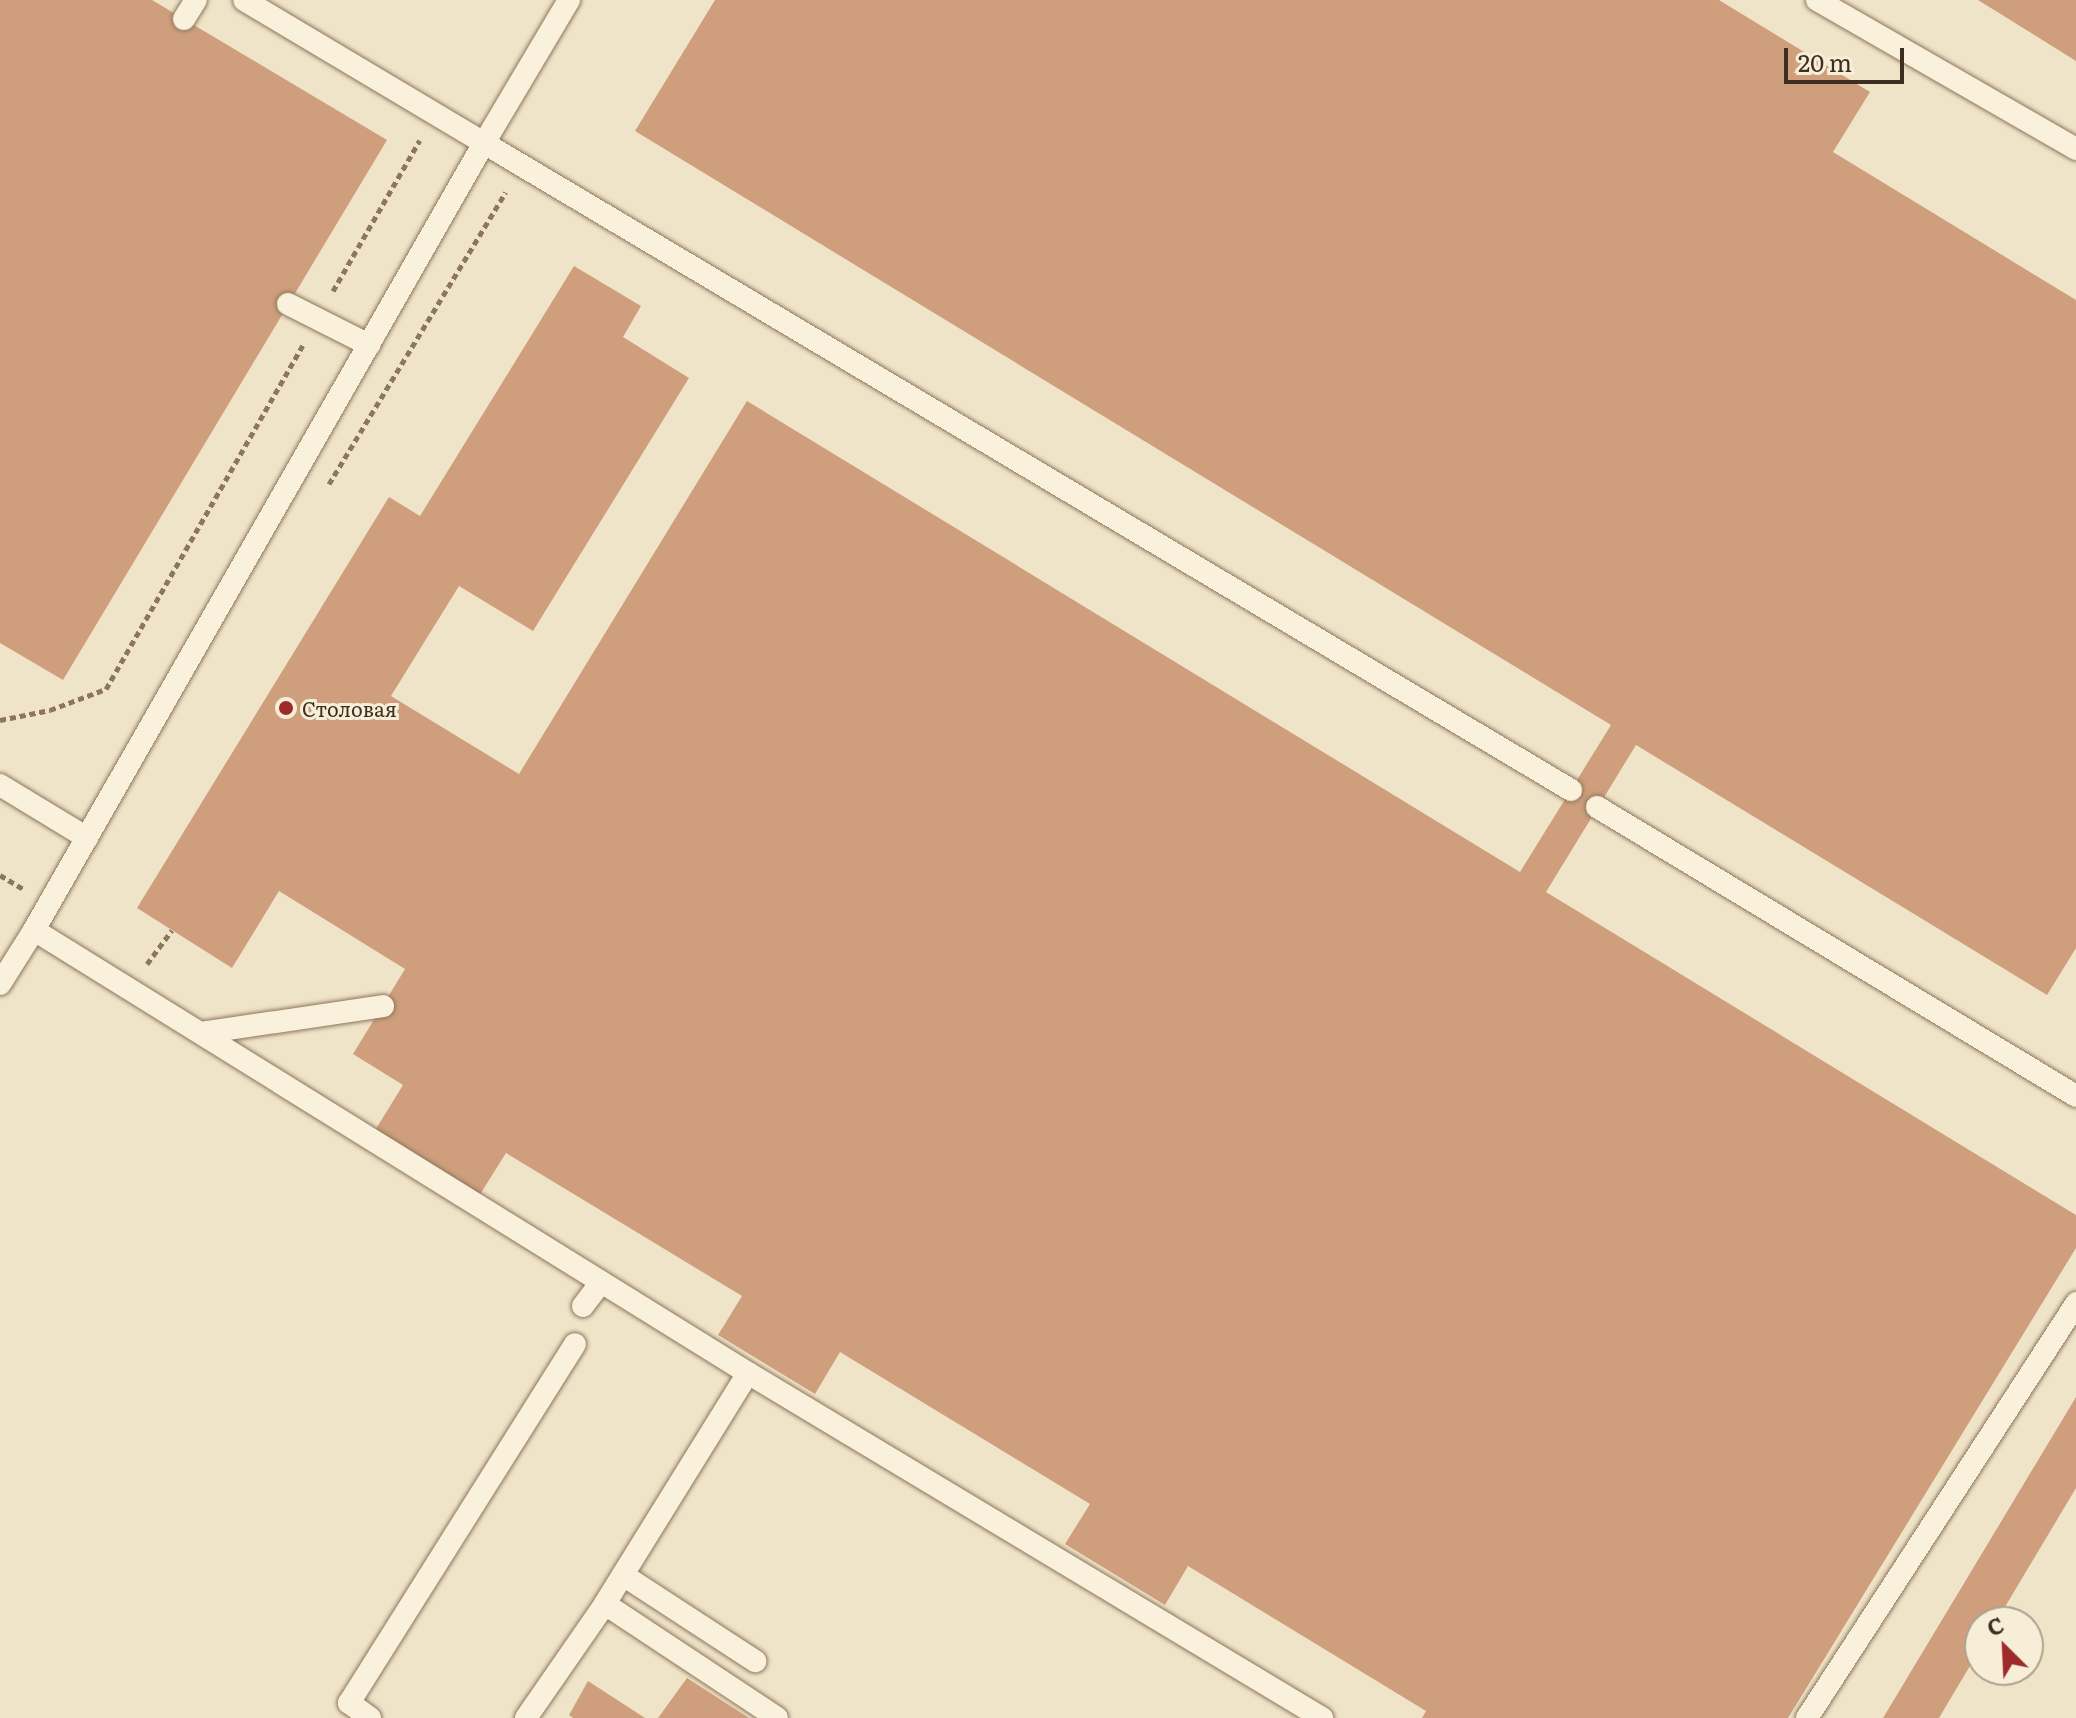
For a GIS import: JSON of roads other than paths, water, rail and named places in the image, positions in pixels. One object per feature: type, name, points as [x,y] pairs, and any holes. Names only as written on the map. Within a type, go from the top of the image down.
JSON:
[{"type":"lane","points":[[244,0],[1571,790]]},
{"type":"lane","points":[[0,984],[34,930],[569,0]]},
{"type":"lane","points":[[1817,0],[2076,149]]},
{"type":"lane","points":[[288,304],[369,345]]},
{"type":"lane","points":[[0,785],[87,838]]},
{"type":"lane","points":[[1597,807],[2076,1096]]},
{"type":"lane","points":[[34,930],[748,1373],[1322,1718]]},
{"type":"lane","points":[[201,1033],[383,1006]]},
{"type":"lane","points":[[583,1306],[601,1282]]},
{"type":"lane","points":[[1807,1718],[2076,1303]]},
{"type":"lane","points":[[370,1718],[349,1703],[575,1344]]},
{"type":"lane","points":[[526,1718],[605,1604],[748,1373]]},
{"type":"lane","points":[[623,1575],[755,1661]]},
{"type":"lane","points":[[605,1604],[777,1718]]},
{"type":"place","name":"Столовая","points":[[286,708]]}]
